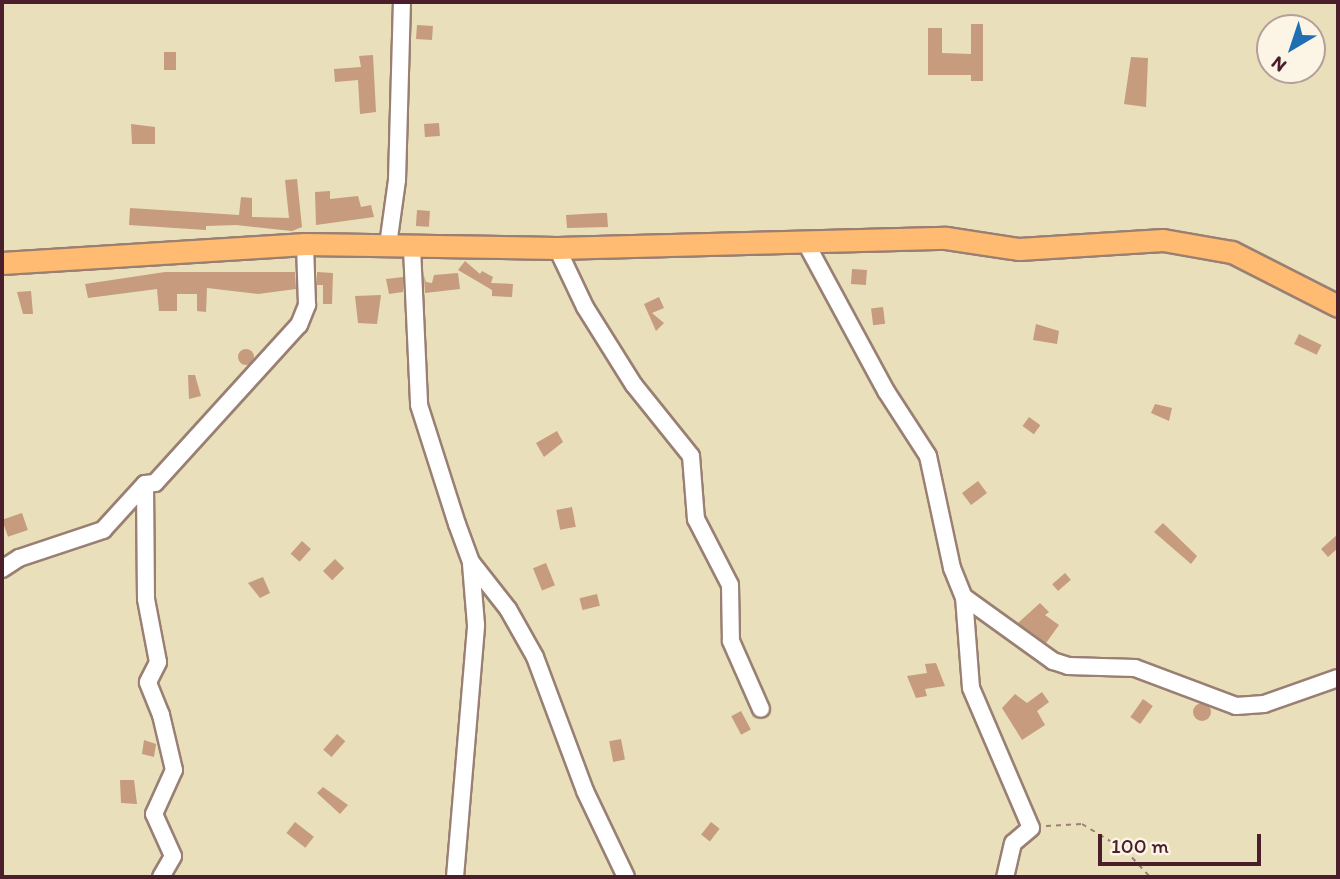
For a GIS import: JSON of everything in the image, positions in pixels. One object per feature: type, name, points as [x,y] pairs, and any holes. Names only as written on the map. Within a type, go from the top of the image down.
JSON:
[{"type":"main road","points":[[2,263],[305,244],[388,245],[412,248],[557,248],[807,245],[946,238],[1019,249],[1174,242],[1232,252],[1338,306]]},
{"type":"street","points":[[388,245],[397,180],[402,2]]},
{"type":"street","points":[[2,569],[19,558],[84,540],[103,530],[145,484],[155,483],[299,325],[307,305],[305,244]]},
{"type":"street","points":[[807,245],[886,391],[928,456],[952,568],[964,597],[977,708],[1031,828],[1013,843],[1005,877]]},
{"type":"street","points":[[412,248],[419,405],[471,562],[476,625],[455,877]]},
{"type":"street","points":[[557,248],[585,307],[634,385],[691,456],[696,519],[730,585],[731,641],[761,709]]},
{"type":"street","points":[[145,484],[146,599],[158,662],[148,682],[162,715],[174,770],[154,814],[173,856],[161,877]]},
{"type":"street","points":[[471,562],[508,609],[535,657],[585,792],[626,877]]},
{"type":"street","points":[[964,597],[1053,661],[1068,666],[1135,668],[1237,706],[1264,704],[1338,678]]},
{"type":"path","points":[[1031,828],[1082,824],[1125,850],[1150,877]]},
{"type":"building","points":[[971,24],[983,24],[983,81],[971,81],[971,75],[928,75],[928,28],[942,28],[942,53],[971,54]]},
{"type":"building","points":[[417,25],[433,26],[432,40],[416,39]]},
{"type":"building","points":[[164,52],[176,52],[176,70],[164,70]]},
{"type":"building","points":[[373,55],[376,112],[360,114],[358,80],[335,82],[334,69],[361,67],[359,56]]},
{"type":"building","points":[[1131,57],[1148,58],[1146,107],[1124,104]]},
{"type":"building","points":[[439,123],[440,136],[425,137],[424,124]]},
{"type":"building","points":[[131,124],[155,127],[155,144],[132,144]]},
{"type":"building","points":[[297,179],[302,227],[292,231],[236,225],[206,226],[206,230],[129,225],[130,208],[239,215],[241,197],[252,198],[252,217],[289,218],[285,180]]},
{"type":"building","points":[[330,191],[330,199],[358,196],[361,207],[371,205],[374,217],[316,225],[315,192]]},
{"type":"building","points":[[417,210],[430,211],[429,227],[416,226]]},
{"type":"building","points":[[607,213],[608,227],[567,228],[566,215]]},
{"type":"building","points":[[465,261],[480,274],[482,271],[493,277],[491,283],[513,284],[512,297],[492,296],[492,290],[458,270]]},
{"type":"building","points":[[852,269],[867,270],[866,285],[851,284]]},
{"type":"building","points":[[165,272],[295,272],[296,289],[258,294],[207,288],[206,312],[197,311],[197,294],[177,294],[177,311],[159,311],[157,289],[88,298],[85,284]]},
{"type":"building","points":[[317,272],[333,273],[332,304],[323,304],[323,285],[317,285]]},
{"type":"building","points":[[458,273],[460,289],[425,293],[424,276],[426,282],[432,283],[434,275]]},
{"type":"building","points":[[403,277],[403,292],[389,294],[386,279]]},
{"type":"building","points":[[31,291],[33,314],[23,314],[17,292]]},
{"type":"building","points":[[381,295],[377,324],[358,323],[355,296]]},
{"type":"building","points":[[659,297],[664,308],[652,313],[664,323],[656,331],[644,304]]},
{"type":"building","points":[[883,307],[885,324],[873,325],[871,308]]},
{"type":"building","points":[[1036,324],[1059,331],[1057,344],[1033,340]]},
{"type":"building","points":[[1299,334],[1321,345],[1317,355],[1294,344]]},
{"type":"building","points":[[246,349],[252,351],[252,363],[246,365],[240,363],[238,357],[240,351]]},
{"type":"building","points":[[188,375],[195,375],[201,396],[189,399]]},
{"type":"building","points":[[1155,404],[1172,408],[1169,421],[1151,413]]},
{"type":"building","points":[[1029,417],[1040,425],[1034,434],[1023,426]]},
{"type":"building","points":[[557,431],[563,442],[544,457],[536,443]]},
{"type":"building","points":[[978,481],[987,493],[971,505],[962,493]]},
{"type":"building","points":[[572,507],[576,527],[560,530],[556,510]]},
{"type":"building","points":[[22,513],[28,530],[8,537],[2,520]]},
{"type":"building","points":[[1163,523],[1197,556],[1191,564],[1154,532]]},
{"type":"building","points":[[1338,534],[1338,548],[1328,557],[1321,549]]},
{"type":"building","points":[[302,541],[311,549],[300,562],[291,554]]},
{"type":"building","points":[[335,559],[344,568],[332,580],[323,571]]},
{"type":"building","points":[[546,563],[555,585],[542,590],[533,568]]},
{"type":"building","points":[[1065,573],[1071,580],[1058,591],[1052,584]]},
{"type":"building","points":[[263,577],[270,593],[260,598],[248,583]]},
{"type":"building","points":[[597,594],[600,606],[582,610],[580,598]]},
{"type":"building","points":[[1040,603],[1049,612],[1045,615],[1059,625],[1046,643],[1018,623]]},
{"type":"building","points":[[936,663],[945,686],[925,689],[927,696],[916,698],[907,676],[927,673],[925,664]]},
{"type":"building","points":[[1042,692],[1049,702],[1037,711],[1045,725],[1022,740],[1002,708],[1015,694],[1027,703]]},
{"type":"building","points":[[1143,699],[1153,706],[1140,724],[1130,717]]},
{"type":"building","points":[[1198,703],[1206,703],[1211,712],[1209,719],[1198,721],[1193,716],[1193,708]]},
{"type":"building","points":[[741,711],[751,730],[741,735],[731,716]]},
{"type":"building","points":[[337,734],[345,741],[332,757],[323,750]]},
{"type":"building","points":[[621,739],[625,760],[613,762],[609,741]]},
{"type":"building","points":[[144,740],[156,744],[154,757],[142,754]]},
{"type":"building","points":[[120,780],[134,780],[137,804],[121,803]]},
{"type":"building","points":[[323,787],[348,805],[340,814],[317,793]]},
{"type":"building","points":[[295,822],[314,837],[305,848],[286,833]]},
{"type":"building","points":[[711,822],[720,829],[710,841],[701,835]]}]
